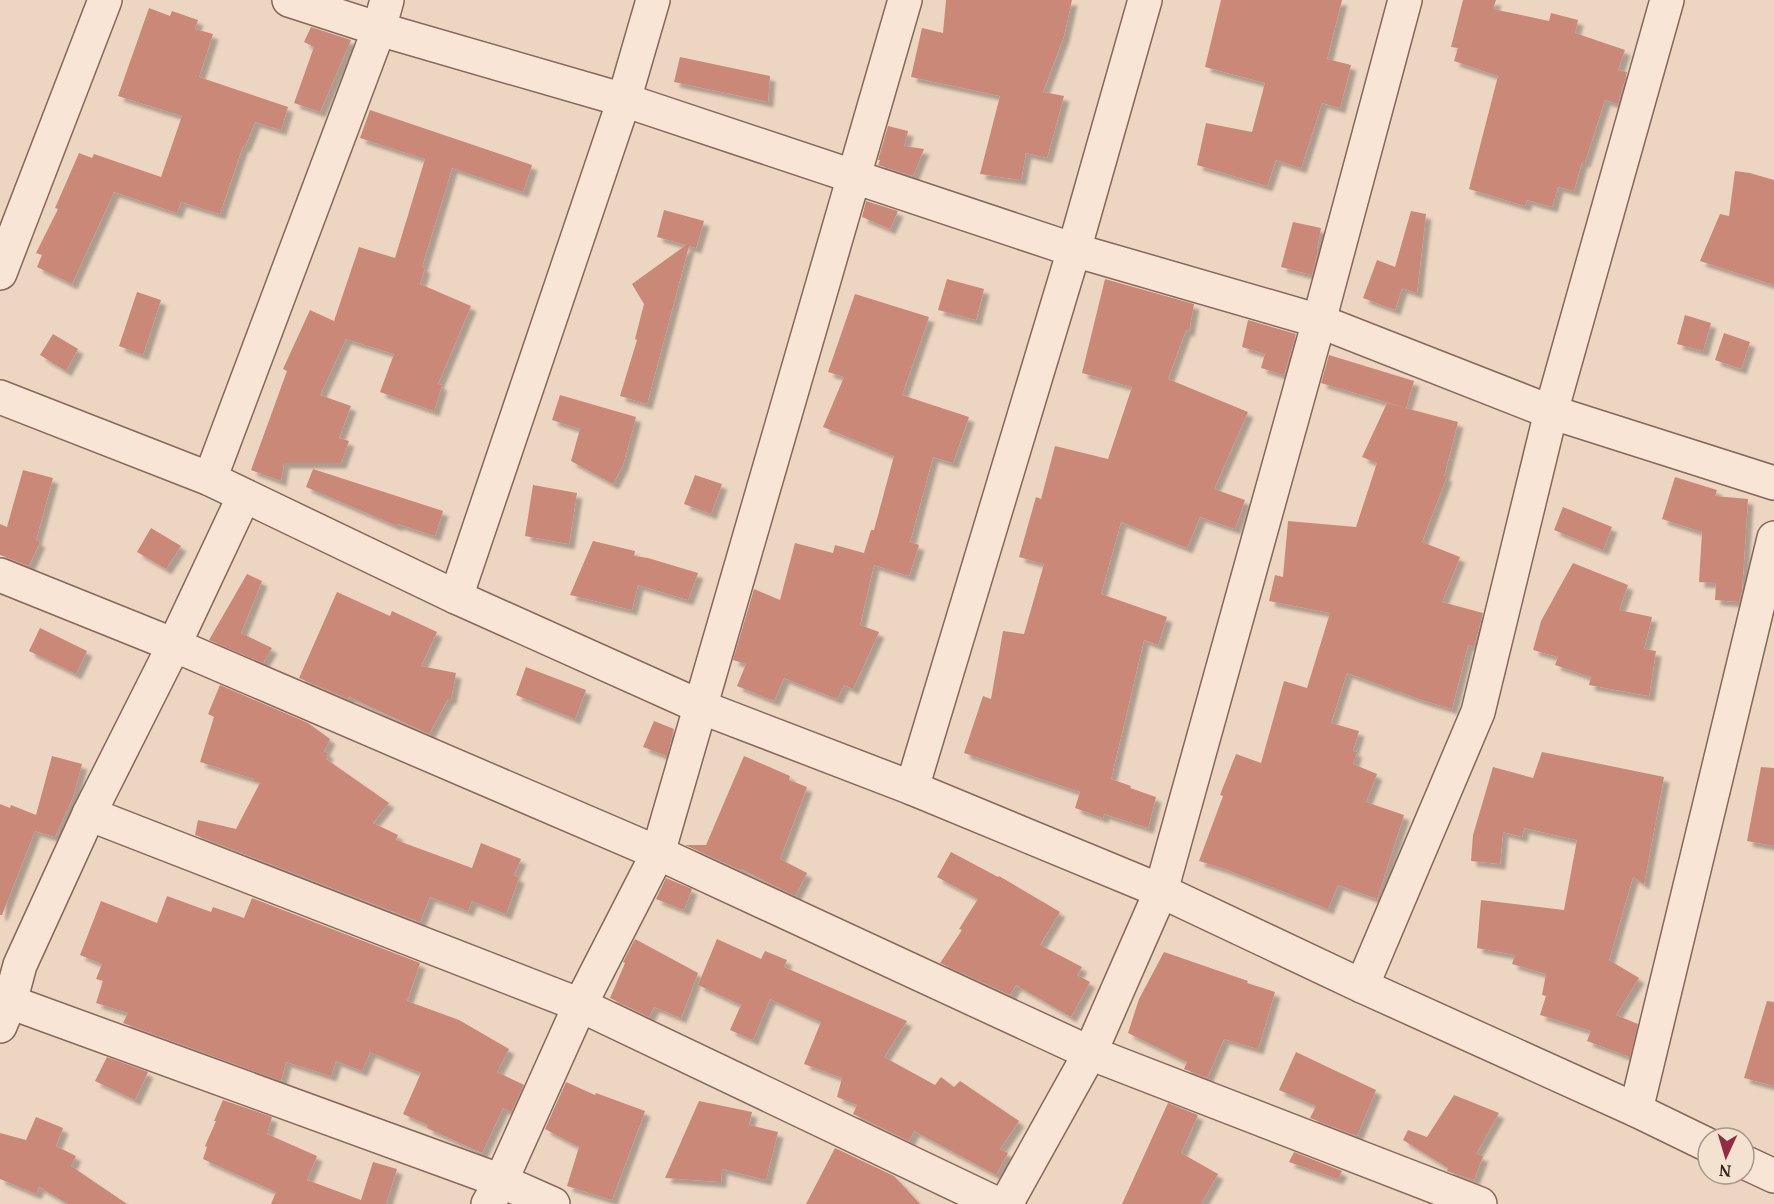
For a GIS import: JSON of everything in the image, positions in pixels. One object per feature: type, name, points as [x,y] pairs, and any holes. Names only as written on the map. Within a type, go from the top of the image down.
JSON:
[{"type":"street","points":[[0,273],[105,0]]},
{"type":"street","points":[[289,0],[383,14],[624,100],[1074,250],[1319,321],[1551,412],[1774,483]]},
{"type":"street","points":[[456,597],[624,100],[653,0]]},
{"type":"street","points":[[494,1192],[580,1005],[658,853],[905,0]]},
{"type":"street","points":[[912,788],[1074,250],[1145,0]]},
{"type":"street","points":[[1006,1204],[1090,1053],[1161,891],[1319,321],[1405,0]]},
{"type":"street","points":[[1362,986],[1478,712],[1551,412],[1667,0]]},
{"type":"street","points":[[210,479],[383,14]]},
{"type":"street","points":[[0,397],[210,479],[456,597],[701,707],[912,788],[1161,891],[1696,1139]]},
{"type":"street","points":[[244,496],[174,645],[88,814],[20,965],[5,1014],[494,1192],[554,1204]]},
{"type":"street","points":[[1636,1110],[1774,538]]},
{"type":"street","points":[[0,575],[174,645],[658,853],[1090,1053],[1480,1204]]},
{"type":"street","points":[[88,814],[580,1005],[997,1204]]},
{"type":"street","points":[[1756,1168],[1774,1176]]},
{"type":"building","points":[[946,0],[1072,0],[1064,36],[1043,92],[1064,96],[1047,158],[1026,153],[1021,180],[980,174],[1000,96],[911,77],[922,28],[943,33]]},
{"type":"building","points":[[1221,0],[1342,0],[1327,59],[1351,65],[1340,108],[1322,103],[1301,168],[1276,160],[1267,186],[1197,165],[1206,123],[1252,132],[1265,83],[1205,67]]},
{"type":"building","points":[[1463,0],[1496,0],[1493,9],[1549,21],[1551,13],[1578,20],[1575,33],[1625,50],[1618,70],[1627,72],[1618,104],[1605,100],[1574,191],[1558,187],[1552,207],[1527,200],[1525,206],[1469,189],[1498,76],[1454,61],[1458,48],[1451,47]]},
{"type":"building","points":[[149,8],[170,16],[172,11],[198,20],[195,29],[213,34],[199,77],[288,107],[281,130],[255,122],[245,147],[243,146],[220,214],[181,202],[177,213],[114,192],[72,284],[37,267],[42,255],[36,253],[58,209],[55,208],[79,153],[92,158],[94,154],[161,177],[182,116],[118,96]]},
{"type":"building","points":[[311,27],[351,40],[320,112],[294,103],[314,47],[304,42]]},
{"type":"building","points":[[680,57],[770,76],[768,102],[674,82]]},
{"type":"building","points":[[370,110],[532,165],[523,192],[452,168],[422,267],[425,268],[420,284],[471,306],[438,384],[442,385],[434,411],[380,392],[394,354],[346,339],[320,395],[351,406],[339,438],[349,441],[341,463],[284,463],[281,481],[251,470],[287,371],[283,369],[310,310],[334,321],[359,247],[395,258],[425,159],[360,138]]},
{"type":"building","points":[[888,126],[908,131],[904,146],[924,149],[913,176],[878,165]]},
{"type":"building","points":[[1735,171],[1774,180],[1774,285],[1700,261],[1720,214],[1729,216]]},
{"type":"building","points":[[866,201],[898,211],[890,229],[862,217]]},
{"type":"building","points":[[664,210],[704,221],[696,248],[689,246],[647,404],[620,396],[637,340],[635,339],[644,304],[632,284],[686,245],[657,237]]},
{"type":"building","points":[[1411,211],[1426,214],[1417,293],[1402,288],[1395,310],[1363,298],[1377,260],[1395,267]]},
{"type":"building","points":[[1293,222],[1321,228],[1312,275],[1281,267]]},
{"type":"building","points":[[947,279],[984,289],[976,320],[938,310]]},
{"type":"building","points":[[1105,279],[1194,304],[1189,331],[1186,330],[1168,379],[1248,412],[1214,489],[1245,500],[1235,529],[1200,517],[1187,548],[1121,522],[1101,594],[1167,617],[1158,645],[1144,640],[1111,779],[1156,797],[1148,828],[1104,814],[1103,818],[1075,808],[1080,792],[964,753],[983,696],[991,699],[1003,631],[1024,634],[1044,564],[1019,557],[1036,497],[1041,499],[1055,446],[1108,459],[1132,387],[1082,373]]},
{"type":"building","points":[[137,292],[161,300],[143,355],[119,346]]},
{"type":"building","points":[[855,294],[929,317],[902,395],[969,417],[953,463],[933,457],[910,542],[919,545],[909,576],[874,565],[860,625],[879,632],[853,689],[844,685],[837,699],[784,678],[774,701],[737,686],[746,664],[733,660],[754,589],[780,600],[795,543],[833,553],[835,545],[864,553],[871,530],[874,530],[894,456],[823,427],[844,377],[828,372]]},
{"type":"building","points":[[1685,315],[1711,323],[1703,351],[1677,344]]},
{"type":"building","points":[[1248,320],[1296,334],[1284,375],[1261,368],[1265,354],[1242,347]]},
{"type":"building","points":[[1724,333],[1750,342],[1741,369],[1715,360]]},
{"type":"building","points":[[53,334],[78,349],[66,371],[40,355]]},
{"type":"building","points":[[1329,355],[1414,381],[1406,408],[1321,383]]},
{"type":"building","points":[[560,395],[636,417],[623,465],[613,484],[571,461],[580,429],[552,420]]},
{"type":"building","points":[[1387,403],[1458,422],[1444,476],[1447,476],[1422,542],[1460,557],[1442,602],[1483,613],[1474,647],[1468,645],[1452,709],[1347,673],[1331,723],[1359,731],[1353,751],[1357,752],[1353,764],[1377,774],[1366,802],[1404,815],[1377,899],[1338,885],[1328,909],[1199,861],[1236,754],[1261,763],[1284,681],[1307,688],[1330,613],[1269,601],[1275,575],[1283,577],[1288,521],[1356,527],[1377,463],[1362,457]]},
{"type":"building","points":[[313,469],[443,511],[435,536],[398,524],[397,526],[306,487]]},
{"type":"building","points":[[23,470],[53,478],[36,540],[40,542],[29,566],[0,555],[0,524],[7,527]]},
{"type":"building","points":[[695,475],[722,484],[711,514],[684,504]]},
{"type":"building","points":[[1675,477],[1717,490],[1715,496],[1748,499],[1742,591],[1739,602],[1715,600],[1716,583],[1699,582],[1702,532],[1662,519]]},
{"type":"building","points":[[533,485],[577,493],[569,544],[525,536]]},
{"type":"building","points":[[1563,507],[1612,527],[1603,550],[1554,530]]},
{"type":"building","points":[[151,528],[181,546],[166,569],[137,552]]},
{"type":"building","points":[[593,541],[635,551],[634,556],[698,573],[688,600],[638,585],[632,610],[570,595]]},
{"type":"building","points":[[1573,563],[1628,585],[1619,610],[1652,617],[1644,649],[1656,651],[1649,696],[1589,685],[1591,677],[1555,665],[1558,657],[1533,650],[1541,621]]},
{"type":"building","points":[[247,574],[262,581],[241,633],[272,648],[263,663],[209,640]]},
{"type":"building","points":[[337,592],[390,616],[392,611],[437,632],[421,666],[456,673],[451,699],[448,699],[429,734],[349,697],[348,699],[299,678]]},
{"type":"building","points":[[40,628],[87,651],[76,674],[29,651]]},
{"type":"building","points":[[526,667],[586,690],[575,719],[516,695]]},
{"type":"building","points":[[220,685],[308,723],[330,739],[324,751],[328,753],[326,759],[389,803],[373,823],[398,835],[396,840],[472,868],[481,843],[521,859],[514,875],[519,878],[506,914],[472,901],[468,911],[430,897],[420,922],[195,835],[198,820],[236,829],[260,783],[200,762],[214,717],[208,714]]},
{"type":"building","points":[[654,721],[674,729],[667,756],[643,747]]},
{"type":"building","points":[[1542,752],[1664,777],[1644,884],[1633,877],[1609,960],[1639,978],[1616,1015],[1638,1024],[1630,1057],[1587,1041],[1591,1031],[1540,1015],[1546,996],[1542,995],[1546,974],[1512,964],[1515,955],[1477,948],[1481,900],[1564,910],[1577,840],[1524,828],[1522,837],[1503,832],[1500,864],[1471,861],[1473,835],[1493,767],[1533,778]]},
{"type":"building","points":[[52,756],[82,764],[73,797],[55,837],[35,831],[2,915],[0,915],[0,804],[10,808],[11,805],[36,815]]},
{"type":"building","points":[[744,756],[790,776],[789,780],[807,787],[780,859],[807,873],[795,896],[685,845],[706,845]]},
{"type":"building","points":[[1761,767],[1774,768],[1774,846],[1747,841]]},
{"type":"building","points":[[951,852],[999,876],[1060,912],[1040,945],[1082,967],[1077,975],[1090,982],[1071,1017],[1016,985],[1010,995],[940,963],[962,930],[959,929],[978,899],[937,877]]},
{"type":"building","points":[[666,878],[692,889],[684,910],[656,899]]},
{"type":"building","points":[[167,896],[211,912],[213,907],[244,918],[252,898],[420,963],[407,1001],[459,1020],[509,1049],[497,1072],[524,1085],[511,1112],[503,1108],[482,1153],[427,1128],[428,1125],[403,1114],[421,1073],[370,1052],[362,1071],[336,1061],[331,1076],[286,1062],[281,1081],[123,1023],[128,1013],[96,1003],[103,981],[96,979],[102,964],[80,955],[101,901],[157,923]]},
{"type":"building","points":[[635,939],[698,973],[681,1018],[654,1007],[649,1017],[610,998],[625,963],[623,962]]},
{"type":"building","points":[[717,939],[761,959],[765,951],[787,960],[784,967],[907,1021],[884,1057],[935,1085],[941,1077],[954,1087],[960,1081],[1019,1121],[1000,1149],[1008,1153],[996,1175],[914,1131],[909,1141],[853,1114],[857,1105],[837,1097],[842,1078],[804,1064],[821,1022],[770,999],[753,1040],[730,1030],[741,1005],[698,985]]},
{"type":"building","points":[[1164,952],[1275,992],[1258,1049],[1224,1039],[1207,1078],[1184,1069],[1187,1062],[1128,1033],[1139,999]]},
{"type":"building","points":[[1767,1001],[1774,1002],[1774,1086],[1744,1078]]},
{"type":"building","points":[[1296,1052],[1376,1090],[1357,1136],[1310,1118],[1316,1106],[1279,1090]]},
{"type":"building","points":[[107,1057],[148,1072],[135,1100],[95,1081]]},
{"type":"building","points":[[566,1082],[595,1095],[596,1093],[645,1111],[612,1200],[567,1186],[579,1147],[545,1129]]},
{"type":"building","points":[[1454,1095],[1499,1113],[1476,1154],[1483,1156],[1474,1180],[1447,1171],[1448,1168],[1403,1140],[1408,1130],[1427,1137]]},
{"type":"building","points":[[223,1100],[272,1117],[267,1134],[317,1156],[307,1180],[361,1200],[373,1162],[397,1169],[386,1204],[271,1204],[276,1192],[203,1159],[207,1147],[205,1146]]},
{"type":"building","points":[[699,1101],[752,1112],[749,1125],[778,1132],[766,1180],[722,1169],[721,1182],[665,1178]]},
{"type":"building","points":[[1168,1103],[1198,1115],[1181,1153],[1218,1174],[1201,1204],[1122,1204]]},
{"type":"building","points":[[36,1117],[63,1128],[56,1146],[76,1156],[71,1166],[127,1204],[68,1204],[39,1187],[36,1194],[0,1179],[0,1133],[26,1140]]},
{"type":"building","points":[[835,1148],[894,1176],[920,1204],[806,1204]]},
{"type":"building","points":[[1294,1152],[1342,1171],[1338,1179],[1289,1162]]}]
